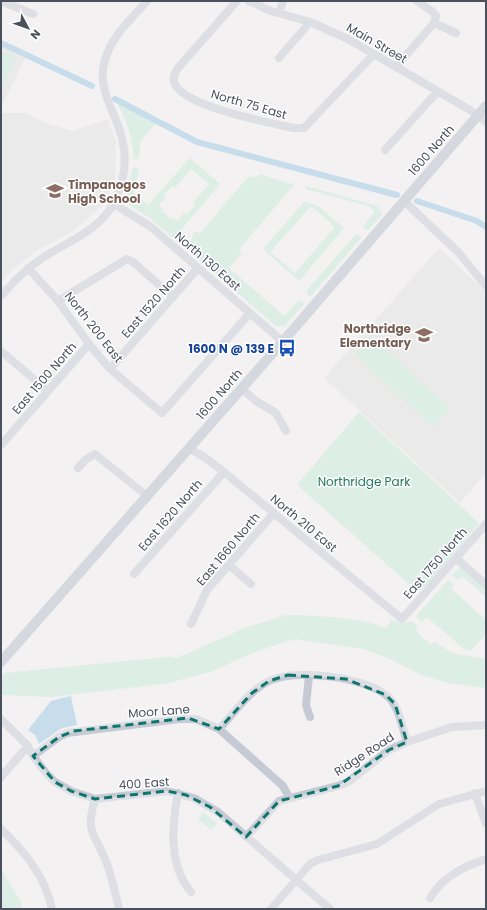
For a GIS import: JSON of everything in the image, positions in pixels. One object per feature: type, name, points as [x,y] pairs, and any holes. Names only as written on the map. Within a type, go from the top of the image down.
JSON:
[{"type":"main road","name":"1600 North","points":[[1,662],[404,201],[482,118],[486,106]]},
{"type":"street","points":[[1,1],[33,14]]},
{"type":"street","points":[[1,296],[28,268],[92,228],[104,217],[114,204],[122,184],[126,162],[124,146],[105,95],[102,76],[106,56],[112,44],[147,1]]},
{"type":"street","name":"North 75 East","points":[[237,1],[177,69],[174,80],[177,88],[190,97],[218,110],[293,128],[304,128],[374,54]]},
{"type":"street","name":"Main Street","points":[[249,1],[279,13],[310,22],[348,39],[482,118]]},
{"type":"street","points":[[279,13],[283,1]]},
{"type":"street","points":[[396,67],[434,23],[436,16],[418,1]]},
{"type":"street","points":[[279,58],[310,22]]},
{"type":"street","points":[[434,23],[456,33]]},
{"type":"street","points":[[385,150],[437,92]]},
{"type":"street","points":[[404,201],[458,252],[486,286]]},
{"type":"street","name":"North 130 East","points":[[114,204],[151,227],[282,341]]},
{"type":"street","points":[[58,301],[127,259],[133,262],[173,297]]},
{"type":"street","name":"North 200 East","points":[[28,268],[58,301],[89,344],[110,369],[162,414],[250,313]]},
{"type":"street","name":"East 1520 North","points":[[110,369],[198,268]]},
{"type":"street","name":"East 1500 North","points":[[2,442],[89,344]]},
{"type":"street","points":[[1,351],[48,391]]},
{"type":"street","points":[[241,388],[256,401],[276,414],[286,431]]},
{"type":"street","name":"North 210 East","points":[[189,448],[224,472],[402,619]]},
{"type":"street","points":[[78,468],[85,460],[96,454],[147,496]]},
{"type":"street","name":"East 1620 North","points":[[134,574],[224,472]]},
{"type":"street","name":"East 1660 North","points":[[191,624],[207,590],[274,513]]},
{"type":"street","name":"East 1750 North","points":[[402,619],[486,524]]},
{"type":"street","points":[[456,558],[486,584]]},
{"type":"street","points":[[229,565],[251,584]]},
{"type":"street","points":[[219,730],[252,693],[269,681],[288,676],[309,676],[346,679],[374,688],[386,695],[395,704],[407,742]]},
{"type":"street","points":[[309,676],[306,705],[310,717]]},
{"type":"street","name":"Moor Lane","points":[[34,756],[59,737],[74,731],[188,718],[203,722],[219,730],[283,786],[289,797]]},
{"type":"street","name":"400 East","points":[[1,719],[28,746],[46,773],[63,787],[95,799],[167,791],[194,798],[207,805],[330,909]]},
{"type":"street","name":"Ridge Road","points":[[246,837],[279,800],[338,786],[348,782],[383,754],[407,742],[452,727],[486,725]]},
{"type":"street","points":[[1,777],[28,746]]},
{"type":"street","points":[[271,909],[310,864],[318,860],[377,844],[386,840],[430,809],[455,798],[486,791]]},
{"type":"street","points":[[178,793],[173,821],[174,842],[181,876],[191,892]]},
{"type":"street","points":[[475,793],[486,824]]},
{"type":"street","points":[[95,799],[90,818],[92,833],[106,860],[113,880],[119,909]]},
{"type":"street","points":[[1,829],[36,868],[47,889],[52,909]]},
{"type":"street","points":[[430,898],[444,881],[463,867],[486,859]]},
{"type":"highlighted area","points":[[288,675],[346,679],[386,695],[395,704],[407,742],[389,750],[338,786],[279,801],[246,837],[210,807],[186,795],[167,791],[95,799],[71,791],[55,782],[33,756],[59,737],[74,731],[188,718],[219,729],[252,693],[269,681]]},
{"type":"shaded area","points":[[1,43],[26,56],[1,108]]},
{"type":"shaded area","name":"Timpanogos High School","points":[[1,113],[25,113],[48,124],[74,131],[108,119],[116,142],[115,179],[104,204],[73,231],[36,251],[11,271],[1,283]]},
{"type":"shaded area","name":"Northridge Elementary","points":[[439,248],[486,292],[486,473],[460,503],[324,378]]},
{"type":"green space","points":[[1,50],[16,57],[1,90]]},
{"type":"green space","points":[[115,100],[156,123],[140,142],[139,159],[134,159],[128,128]]},
{"type":"green space","points":[[190,158],[220,184],[180,231],[184,235],[178,242],[150,218],[128,204],[125,199],[133,167],[139,169],[134,193],[148,205]],"holes":[[[191,169],[209,184],[193,203],[195,206],[187,215],[184,213],[177,221],[173,217],[171,219],[162,211],[163,209],[159,205],[166,197],[164,194],[172,186],[175,188]]]},
{"type":"green space","points":[[260,174],[294,185],[240,248],[239,251],[242,253],[229,268],[284,316],[299,300],[305,303],[285,326],[277,327],[185,247],[192,239],[194,232],[200,233],[249,176],[251,178],[254,176],[256,178]]},
{"type":"green space","points":[[306,186],[377,206],[383,214],[367,231],[363,226],[375,212],[369,206],[305,189]]},
{"type":"green space","points":[[304,202],[317,205],[344,228],[299,281],[263,249]],"holes":[[[311,206],[335,227],[295,273],[270,252]]]},
{"type":"green space","points":[[356,234],[362,237],[310,297],[307,290]]},
{"type":"green space","points":[[372,336],[450,409],[433,427],[355,354]]},
{"type":"green space","name":"Northridge Park","points":[[359,412],[479,523],[434,578],[418,592],[297,485]]},
{"type":"green space","points":[[460,567],[486,590],[486,597],[462,576],[459,580],[452,575]]},
{"type":"green space","points":[[448,580],[454,585],[451,589],[486,620],[486,634],[471,651],[464,649],[427,617],[422,622],[416,616]]},
{"type":"green space","points":[[286,615],[324,616],[349,619],[386,628],[391,620],[404,623],[411,621],[418,626],[415,630],[431,645],[434,641],[452,653],[486,659],[486,688],[448,683],[424,676],[385,657],[363,649],[294,639],[255,652],[210,672],[169,683],[53,697],[1,695],[1,677],[4,673],[167,657],[177,658],[245,628]]},
{"type":"green space","points":[[203,812],[217,823],[211,830],[198,819]]},
{"type":"green space","points":[[1,869],[21,902],[22,909],[1,909]]},
{"type":"water","points":[[71,696],[77,725],[62,728],[39,744],[35,735],[28,730],[51,701]]},
{"type":"waterway","points":[[1,43],[92,86]]},
{"type":"waterway","points":[[115,99],[197,142],[397,195]]},
{"type":"waterway","points":[[417,201],[477,221],[486,227]]},
{"type":"place","name":"Timpanogos High School","points":[[55,191]]},
{"type":"place","name":"Northridge Elementary","points":[[424,335]]},
{"type":"place","name":"1600 N @ 139 E","points":[[287,348]]}]
